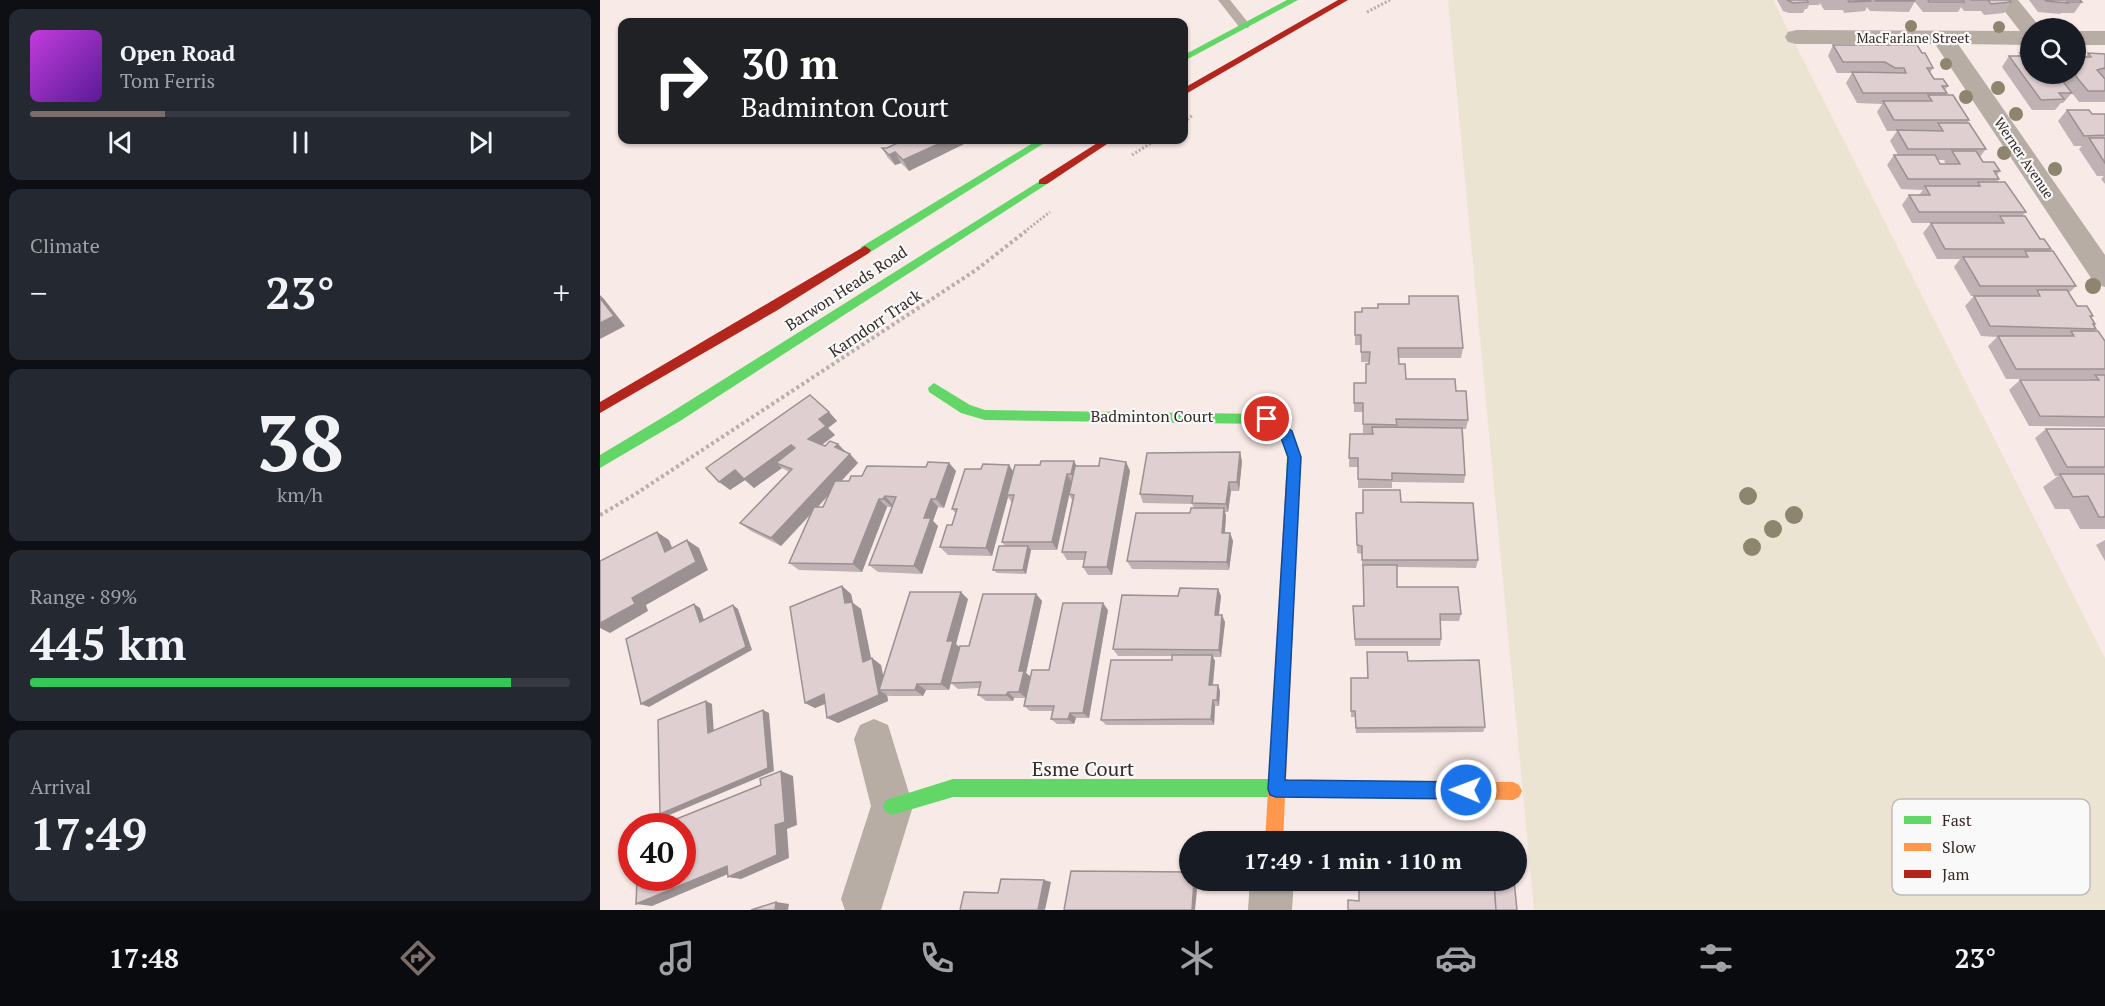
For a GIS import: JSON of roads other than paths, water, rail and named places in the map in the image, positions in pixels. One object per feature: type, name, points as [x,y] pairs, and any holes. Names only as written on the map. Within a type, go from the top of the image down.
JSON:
[{"type":"main road","points":[[1188,56],[1294,0]]},
{"type":"main road","points":[[1188,90],[1344,0]]},
{"type":"main road","name":"Barwon Heads Road","points":[[600,408],[772,308],[1038,144]]},
{"type":"main road","name":"Barwon Heads Road","points":[[600,462],[675,417],[1102,144]]},
{"type":"main road","name":"Badminton Court","points":[[934,388],[966,409],[985,415],[1267,419],[1287,435],[1294,457],[1274,831]]},
{"type":"main road","name":"Esme Court","points":[[892,806],[953,788],[1513,791]]},
{"type":"street","points":[[2007,0],[2021,18]]},
{"type":"street","name":"MacFarlane Street","points":[[1796,37],[2020,38]]},
{"type":"street","name":"Werner Avenue","points":[[1942,38],[2105,277]]},
{"type":"street","points":[[2086,38],[2105,38]]},
{"type":"street","points":[[863,899],[892,806],[874,739]]},
{"type":"street","points":[[1270,910],[1271,891]]},
{"type":"lane","points":[[1224,0],[1244,25]]}]
